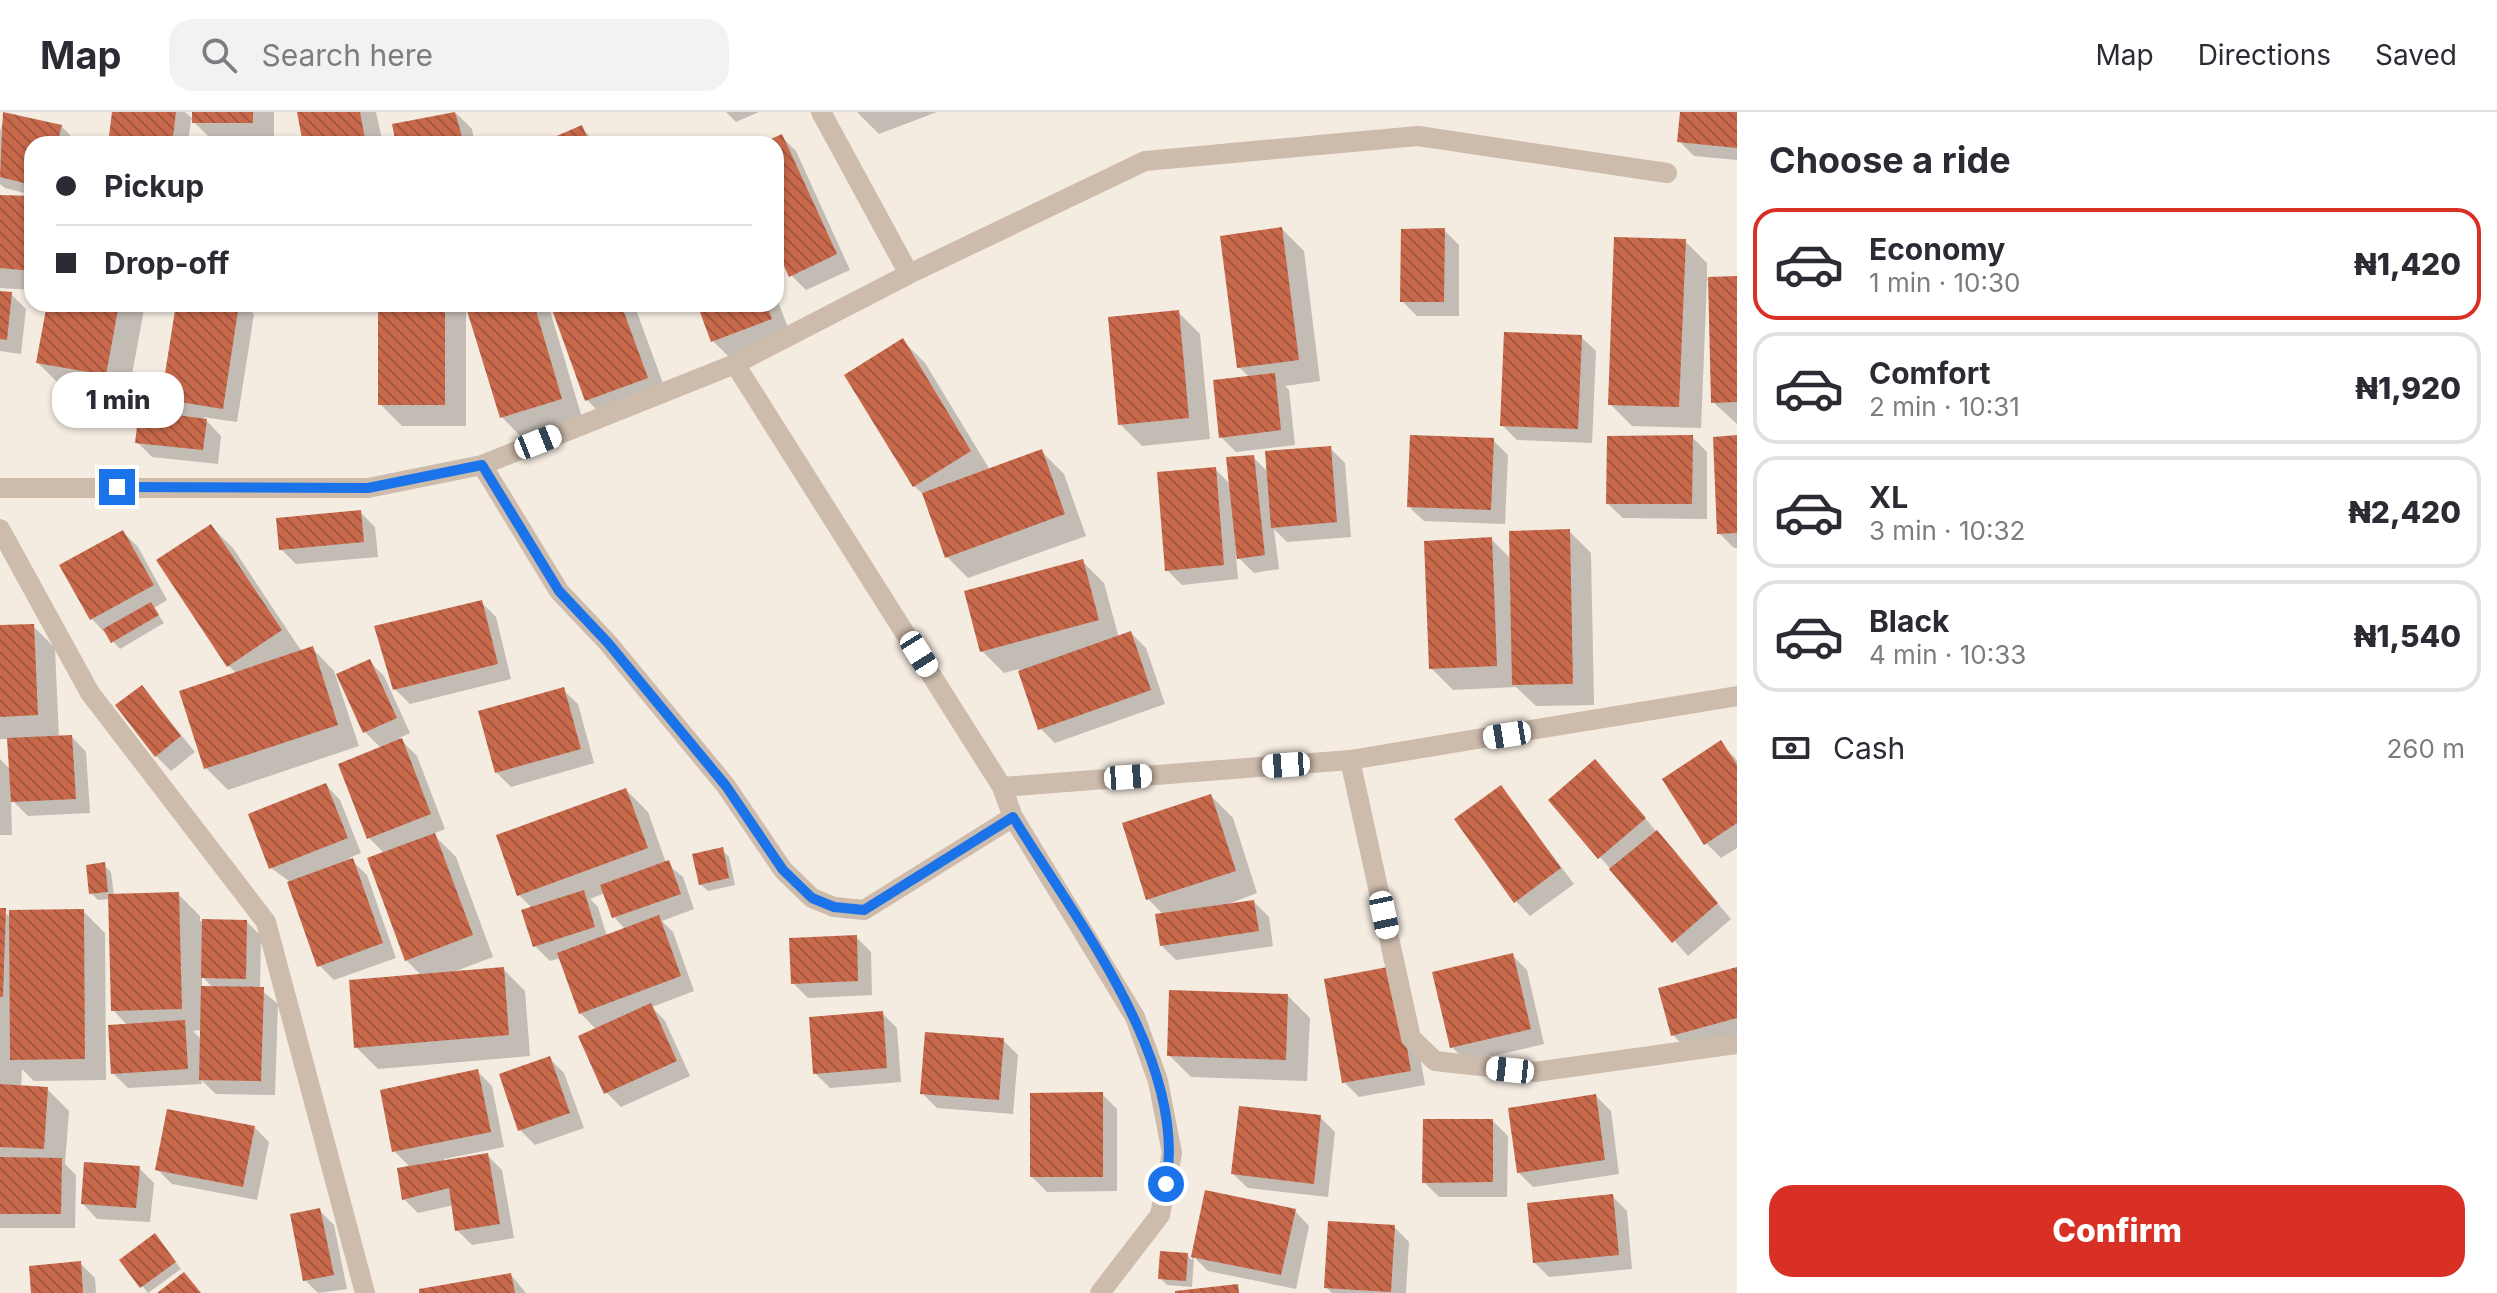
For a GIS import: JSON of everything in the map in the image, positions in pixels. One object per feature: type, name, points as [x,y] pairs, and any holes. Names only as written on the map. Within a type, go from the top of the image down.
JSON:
[{"type":"street","points":[[821,112],[909,274]]},
{"type":"street","points":[[0,488],[368,488],[482,465],[735,364],[909,274],[1145,161],[1418,136],[1667,173]]},
{"type":"street","points":[[735,364],[1002,787],[1013,817],[1135,1017],[1158,1081],[1172,1153],[1160,1215],[1100,1293]]},
{"type":"street","points":[[482,465],[559,591],[608,643],[716,774],[783,870],[812,898],[834,907],[864,910],[1013,817]]},
{"type":"street","points":[[0,529],[90,693],[266,922],[365,1293]]},
{"type":"street","points":[[1002,787],[1350,760],[1737,696]]},
{"type":"street","points":[[1350,760],[1411,1038],[1435,1061],[1535,1072],[1737,1044]]},
{"type":"building","points":[[3,112],[62,125],[59,136],[24,136],[24,183],[0,177]]},
{"type":"building","points":[[112,112],[176,112],[173,136],[109,136]]},
{"type":"building","points":[[192,112],[253,112],[253,123],[192,123]]},
{"type":"building","points":[[297,112],[360,112],[364,136],[302,136]]},
{"type":"building","points":[[455,112],[462,136],[394,136],[392,124]]},
{"type":"building","points":[[1680,112],[1737,112],[1737,148],[1677,142]]},
{"type":"building","points":[[582,125],[587,136],[557,136]]},
{"type":"building","points":[[784,138],[837,254],[789,277],[784,266]]},
{"type":"building","points":[[0,195],[24,196],[24,270],[0,268]]},
{"type":"building","points":[[1282,227],[1299,360],[1237,368],[1220,236]]},
{"type":"building","points":[[1445,228],[1444,302],[1400,302],[1401,229]]},
{"type":"building","points":[[1614,237],[1686,239],[1679,407],[1608,405]]},
{"type":"building","points":[[1737,276],[1737,402],[1711,403],[1708,277]]},
{"type":"building","points":[[0,291],[12,292],[7,340],[0,339]]},
{"type":"building","points":[[1179,310],[1189,418],[1118,425],[1108,317]]},
{"type":"building","points":[[46,312],[118,312],[106,375],[36,363]]},
{"type":"building","points":[[175,312],[238,312],[223,409],[161,399]]},
{"type":"building","points":[[378,312],[445,312],[445,405],[378,405]]},
{"type":"building","points":[[467,312],[536,312],[562,399],[500,418]]},
{"type":"building","points":[[553,312],[624,312],[648,378],[585,401]]},
{"type":"building","points":[[700,312],[769,312],[772,319],[711,342]]},
{"type":"building","points":[[1504,332],[1582,335],[1578,429],[1500,426]]},
{"type":"building","points":[[903,338],[971,451],[913,487],[844,375]]},
{"type":"building","points":[[1275,373],[1281,430],[1219,438],[1213,380]]},
{"type":"building","points":[[139,410],[207,419],[203,450],[135,443]]},
{"type":"building","points":[[1410,435],[1494,438],[1491,510],[1407,507]]},
{"type":"building","points":[[1693,435],[1692,504],[1606,504],[1607,436]]},
{"type":"building","points":[[1737,435],[1737,533],[1717,534],[1713,437]]},
{"type":"building","points":[[1331,446],[1337,522],[1271,528],[1265,451]]},
{"type":"building","points":[[1042,449],[1065,514],[945,558],[922,493]]},
{"type":"building","points":[[1254,455],[1265,555],[1237,559],[1226,457]]},
{"type":"building","points":[[1216,467],[1224,565],[1165,571],[1157,472]]},
{"type":"building","points":[[361,510],[364,542],[279,550],[276,518]]},
{"type":"building","points":[[211,524],[282,630],[227,667],[156,560]]},
{"type":"building","points":[[1570,529],[1573,684],[1512,685],[1509,531]]},
{"type":"building","points":[[123,530],[154,585],[90,620],[59,565]]},
{"type":"building","points":[[1492,537],[1497,666],[1429,669],[1424,541]]},
{"type":"building","points":[[1083,559],[1099,620],[980,652],[964,591]]},
{"type":"building","points":[[482,600],[498,664],[393,690],[374,626]]},
{"type":"building","points":[[151,602],[159,615],[111,643],[103,629]]},
{"type":"building","points":[[34,624],[38,715],[0,717],[0,625]]},
{"type":"building","points":[[1131,631],[1151,690],[1038,730],[1018,671]]},
{"type":"building","points":[[313,646],[338,725],[204,769],[179,691]]},
{"type":"building","points":[[370,659],[397,718],[363,733],[336,674]]},
{"type":"building","points":[[142,685],[181,736],[155,757],[115,705]]},
{"type":"building","points":[[564,687],[581,749],[495,773],[478,711]]},
{"type":"building","points":[[72,735],[76,799],[11,802],[7,738]]},
{"type":"building","points":[[402,738],[431,814],[367,839],[338,764]]},
{"type":"building","points":[[1721,740],[1737,765],[1737,823],[1704,845],[1662,779]]},
{"type":"building","points":[[1595,759],[1646,818],[1598,859],[1548,800]]},
{"type":"building","points":[[326,783],[348,838],[269,869],[248,814]]},
{"type":"building","points":[[1501,785],[1561,868],[1514,903],[1454,819]]},
{"type":"building","points":[[626,788],[648,848],[517,896],[496,835]]},
{"type":"building","points":[[1211,794],[1236,871],[1146,900],[1122,823]]},
{"type":"building","points":[[1657,830],[1718,903],[1672,943],[1609,869]]},
{"type":"building","points":[[435,833],[473,935],[405,961],[367,858]]},
{"type":"building","points":[[723,847],[729,878],[699,885],[692,854]]},
{"type":"building","points":[[353,858],[383,943],[317,967],[287,882]]},
{"type":"building","points":[[669,860],[681,894],[612,918],[600,885]]},
{"type":"building","points":[[105,862],[108,892],[89,894],[86,865]]},
{"type":"building","points":[[584,890],[595,927],[533,947],[521,910]]},
{"type":"building","points":[[179,892],[182,1009],[111,1011],[108,894]]},
{"type":"building","points":[[1254,900],[1259,931],[1160,946],[1155,914]]},
{"type":"building","points":[[0,908],[6,908],[3,997],[0,997]]},
{"type":"building","points":[[84,909],[85,1059],[10,1060],[9,910]]},
{"type":"building","points":[[659,915],[681,976],[579,1014],[557,953]]},
{"type":"building","points":[[202,919],[247,920],[246,979],[201,978]]},
{"type":"building","points":[[857,935],[858,981],[791,984],[789,938]]},
{"type":"building","points":[[1513,953],[1531,1029],[1450,1048],[1432,972]]},
{"type":"building","points":[[1393,966],[1411,1071],[1342,1083],[1324,979]]},
{"type":"building","points":[[504,967],[509,1035],[354,1048],[349,980]]},
{"type":"building","points":[[1737,967],[1737,1018],[1671,1036],[1658,988]]},
{"type":"building","points":[[201,986],[264,987],[261,1081],[199,1080]]},
{"type":"building","points":[[1169,990],[1288,994],[1286,1060],[1167,1056]]},
{"type":"building","points":[[651,1003],[677,1061],[604,1094],[578,1036]]},
{"type":"building","points":[[883,1011],[887,1068],[813,1074],[809,1017]]},
{"type":"building","points":[[185,1020],[188,1069],[111,1074],[108,1025]]},
{"type":"building","points":[[925,1032],[1004,1038],[999,1100],[920,1094]]},
{"type":"building","points":[[550,1056],[570,1113],[518,1131],[499,1074]]},
{"type":"building","points":[[478,1069],[491,1132],[392,1152],[380,1090]]},
{"type":"building","points":[[0,1084],[48,1087],[44,1149],[0,1147]]},
{"type":"building","points":[[1103,1092],[1103,1177],[1030,1177],[1030,1093]]},
{"type":"building","points":[[1596,1094],[1605,1160],[1517,1173],[1508,1108]]},
{"type":"building","points":[[1239,1106],[1321,1115],[1314,1184],[1231,1174]]},
{"type":"building","points":[[167,1109],[255,1126],[243,1187],[155,1170]]},
{"type":"building","points":[[1423,1119],[1493,1119],[1493,1182],[1422,1183]]},
{"type":"building","points":[[488,1153],[500,1224],[455,1231],[449,1188],[402,1200],[397,1168]]},
{"type":"building","points":[[0,1157],[62,1158],[61,1214],[0,1214]]},
{"type":"building","points":[[84,1162],[140,1166],[136,1208],[81,1204]]},
{"type":"building","points":[[1205,1190],[1296,1209],[1281,1275],[1191,1257]]},
{"type":"building","points":[[1613,1194],[1619,1255],[1533,1263],[1527,1203]]},
{"type":"building","points":[[320,1208],[334,1275],[303,1281],[290,1214]]},
{"type":"building","points":[[1328,1221],[1395,1225],[1391,1292],[1324,1288]]},
{"type":"building","points":[[155,1233],[176,1262],[140,1288],[119,1260]]},
{"type":"building","points":[[1160,1251],[1188,1253],[1186,1281],[1158,1279]]},
{"type":"building","points":[[81,1261],[83,1293],[31,1293],[29,1266]]},
{"type":"building","points":[[184,1272],[201,1293],[157,1293]]},
{"type":"building","points":[[511,1273],[515,1293],[419,1293],[419,1289]]},
{"type":"building","points":[[1238,1284],[1239,1293],[1175,1293],[1175,1291]]},
{"type":"route","points":[[117,487],[368,488],[482,465],[559,591],[608,643],[726,786],[783,870],[812,898],[834,907],[864,910],[1013,817],[1135,1017],[1158,1081],[1172,1153],[1166,1184]]}]
